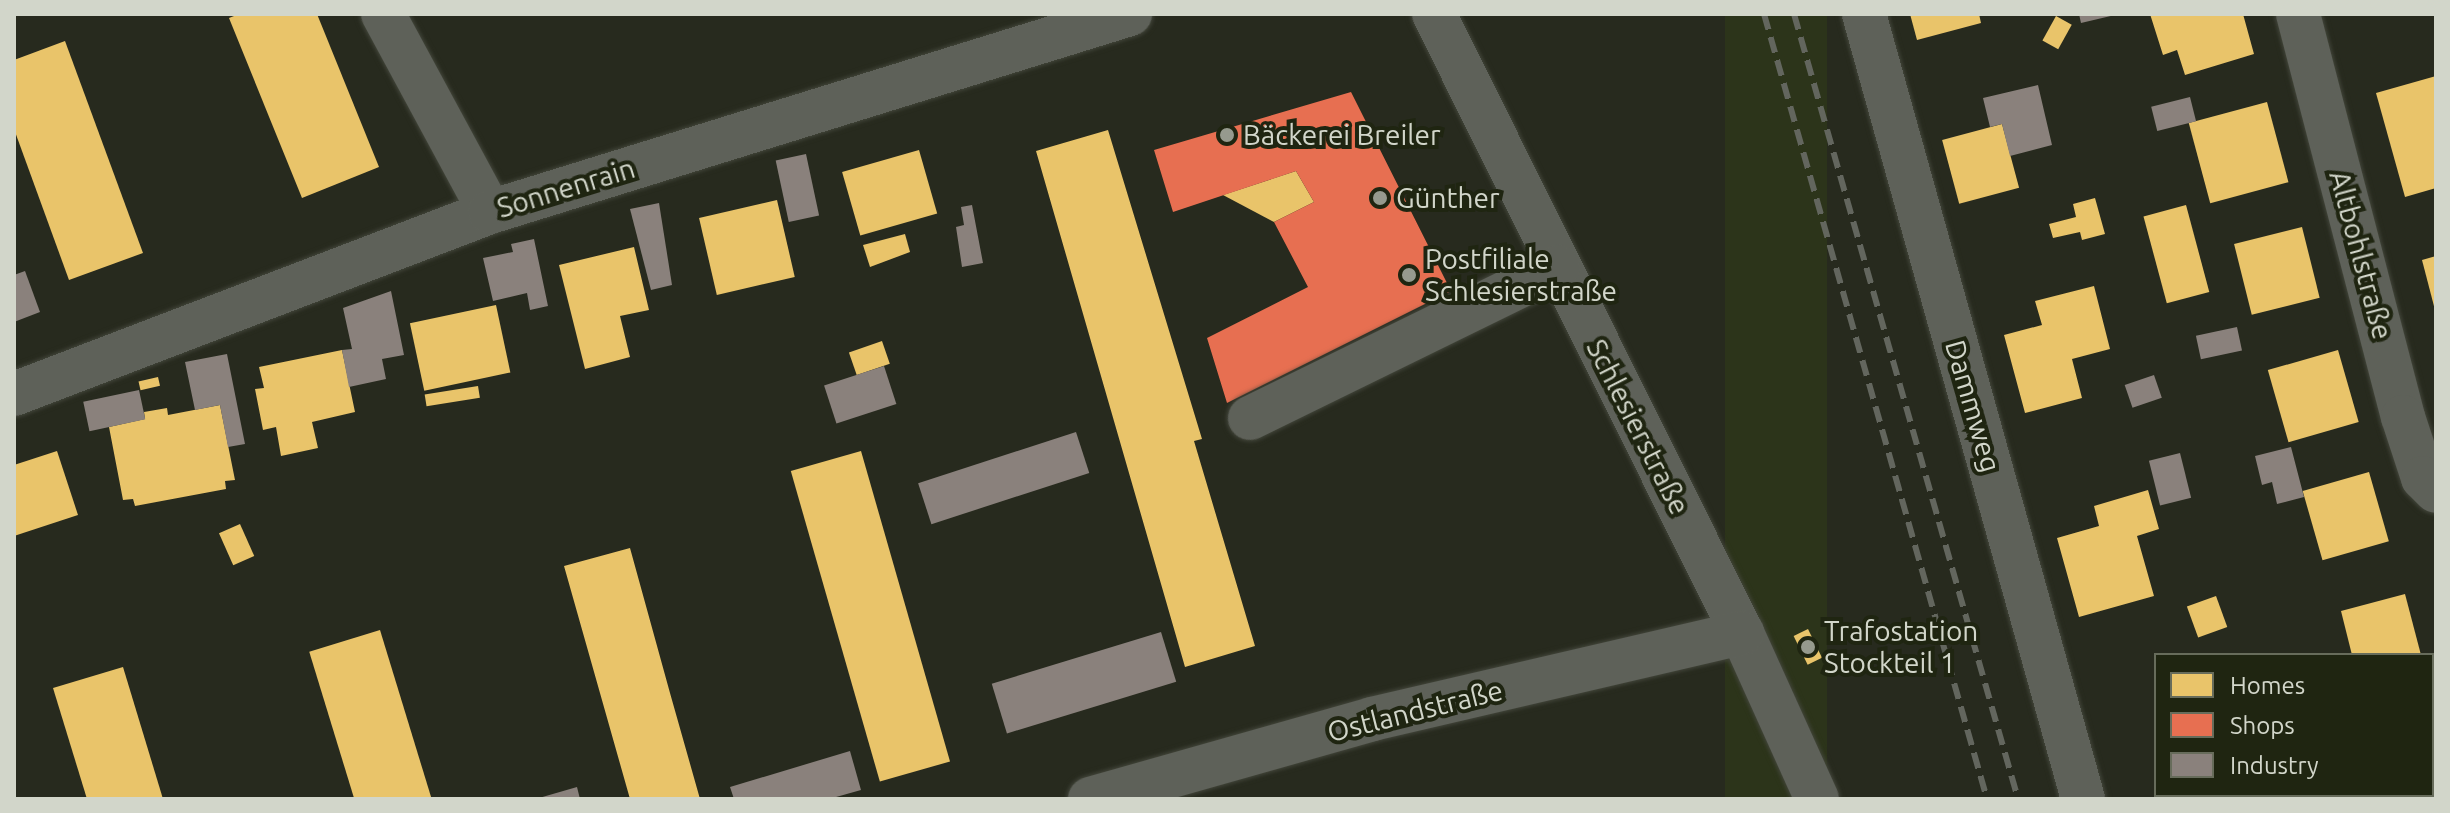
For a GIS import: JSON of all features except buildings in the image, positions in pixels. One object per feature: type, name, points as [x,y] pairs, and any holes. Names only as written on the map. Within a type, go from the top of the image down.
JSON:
[{"type":"street","points":[[383,14],[490,212]]},
{"type":"street","name":"Sonnenrain","points":[[14,394],[490,212],[1130,14]]},
{"type":"street","name":"Schlesierstraße","points":[[1434,14],[1742,633],[1817,799]]},
{"type":"street","name":"Dammweg","points":[[1864,14],[2083,799]]},
{"type":"street","name":"Altbohlstraße","points":[[2298,14],[2420,413],[2423,478],[2436,491]]},
{"type":"street","points":[[1250,418],[1558,267]]},
{"type":"street","name":"Ostlandstraße","points":[[1090,799],[1372,719],[1742,633]]},
{"type":"shaded area","points":[[1725,14],[1827,14],[1827,799],[1725,799]]},
{"type":"railway","points":[[1764,14],[1987,799]]},
{"type":"railway","points":[[1794,14],[2018,799]]},
{"type":"place","name":"Bäckerei Breiler","points":[[1227,135]]},
{"type":"place","name":"Günther","points":[[1380,198]]},
{"type":"place","name":"Postfiliale Schlesierstraße","points":[[1409,275]]},
{"type":"place","name":"Trafostation Stockteil 1","points":[[1808,647]]}]
